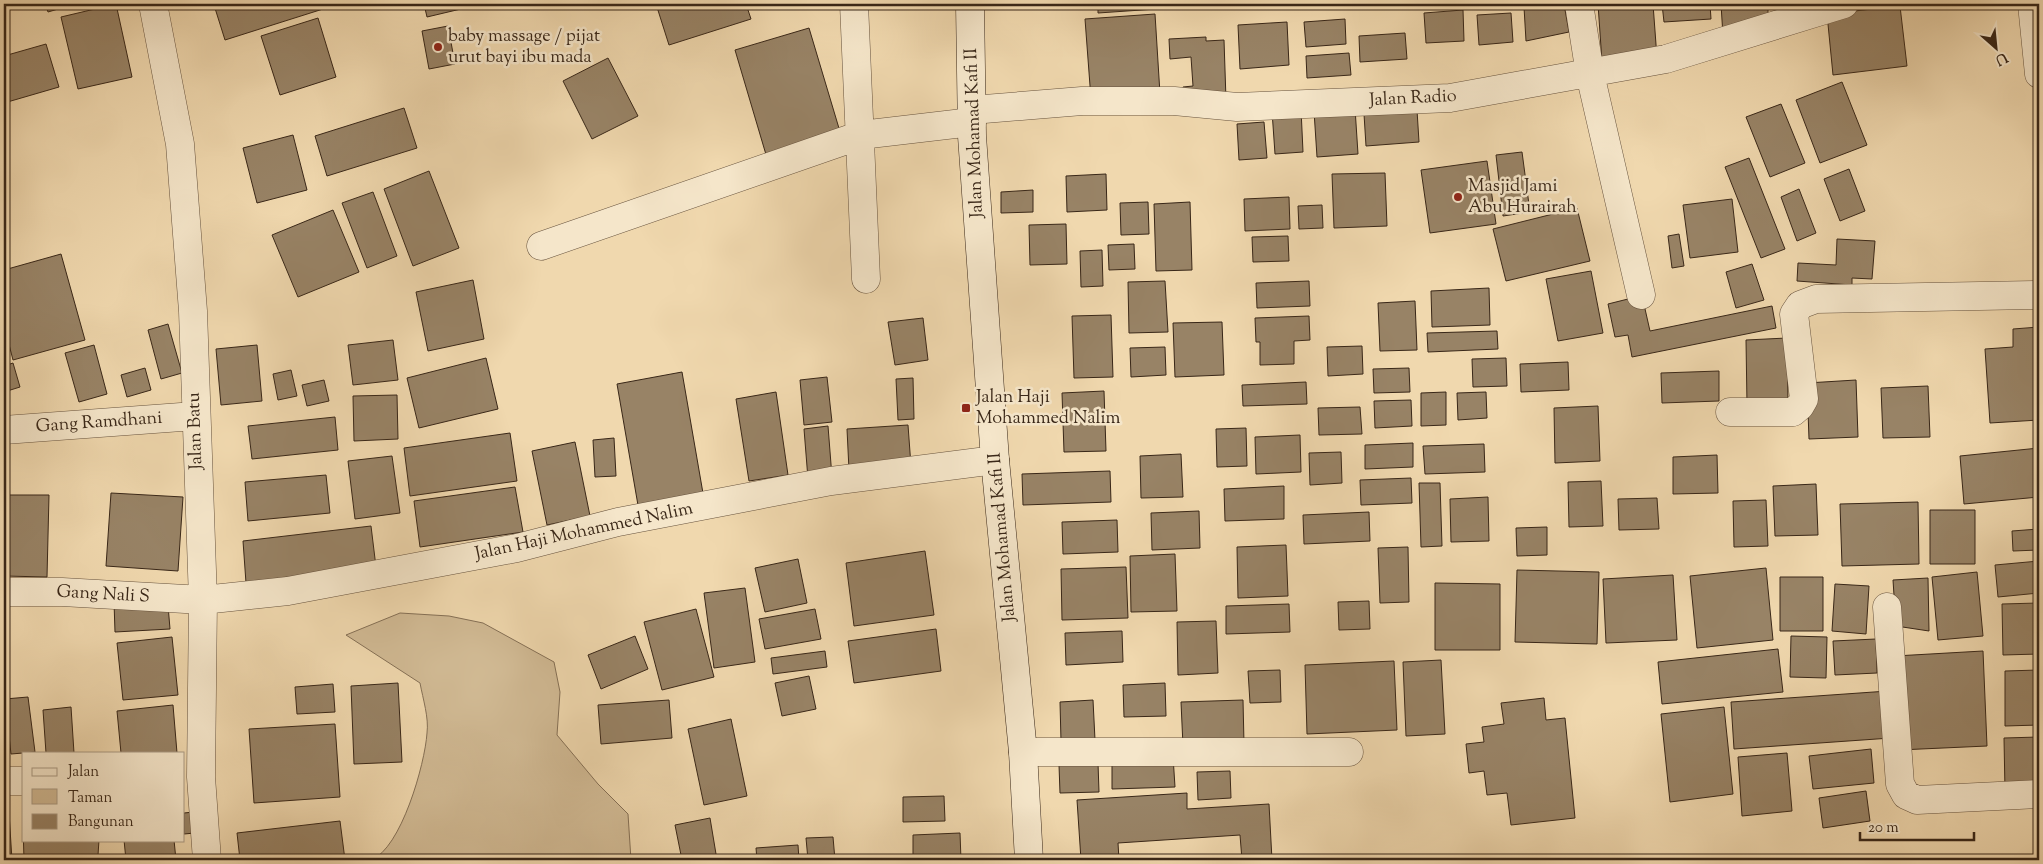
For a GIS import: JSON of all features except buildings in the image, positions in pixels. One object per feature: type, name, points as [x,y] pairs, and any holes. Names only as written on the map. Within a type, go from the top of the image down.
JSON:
[{"type":"street","name":"Jalan Batu","points":[[153,4],[180,144],[193,311],[195,416],[203,600],[192,777],[206,860]]},
{"type":"street","points":[[854,4],[866,279]]},
{"type":"street","name":"Jalan Mohamad Kafi II","points":[[970,4],[964,119],[983,461],[1023,752],[1029,860]]},
{"type":"street","points":[[1580,4],[1590,74],[1641,295]]},
{"type":"street","name":"Jalan Radio","points":[[541,246],[861,135],[1091,100],[1174,101],[1237,107],[1450,98],[1666,60],[1787,12],[1844,4]]},
{"type":"street","points":[[2032,4],[2039,74]]},
{"type":"street","points":[[1730,412],[1793,412],[1800,406],[1804,399],[1794,314],[1800,304],[1816,299],[2039,295]]},
{"type":"street","name":"Gang Ramdhani","points":[[4,430],[195,416]]},
{"type":"street","name":"Jalan Haji Mohammed Nalim","points":[[203,600],[288,591],[517,548],[618,522],[831,481],[983,461]]},
{"type":"street","name":"Gang Nali S","points":[[4,592],[62,592],[203,600]]},
{"type":"street","points":[[1887,607],[1900,784],[1906,796],[1917,800],[2039,794]]},
{"type":"street","points":[[1023,752],[1348,752]]},
{"type":"green space","points":[[400,613],[449,616],[483,623],[554,662],[560,692],[557,735],[598,784],[628,814],[631,860],[371,860],[382,853],[392,840],[409,804],[422,764],[427,721],[420,683],[346,635]]},
{"type":"place","name":"baby massage / pijat urut bayi ibu mada","points":[[438,47]]},
{"type":"place","name":"Masjid Jami Abu Hurairah","points":[[1458,197]]},
{"type":"place","name":"Jalan Haji Mohammed Nalim","points":[[966,408]]}]
